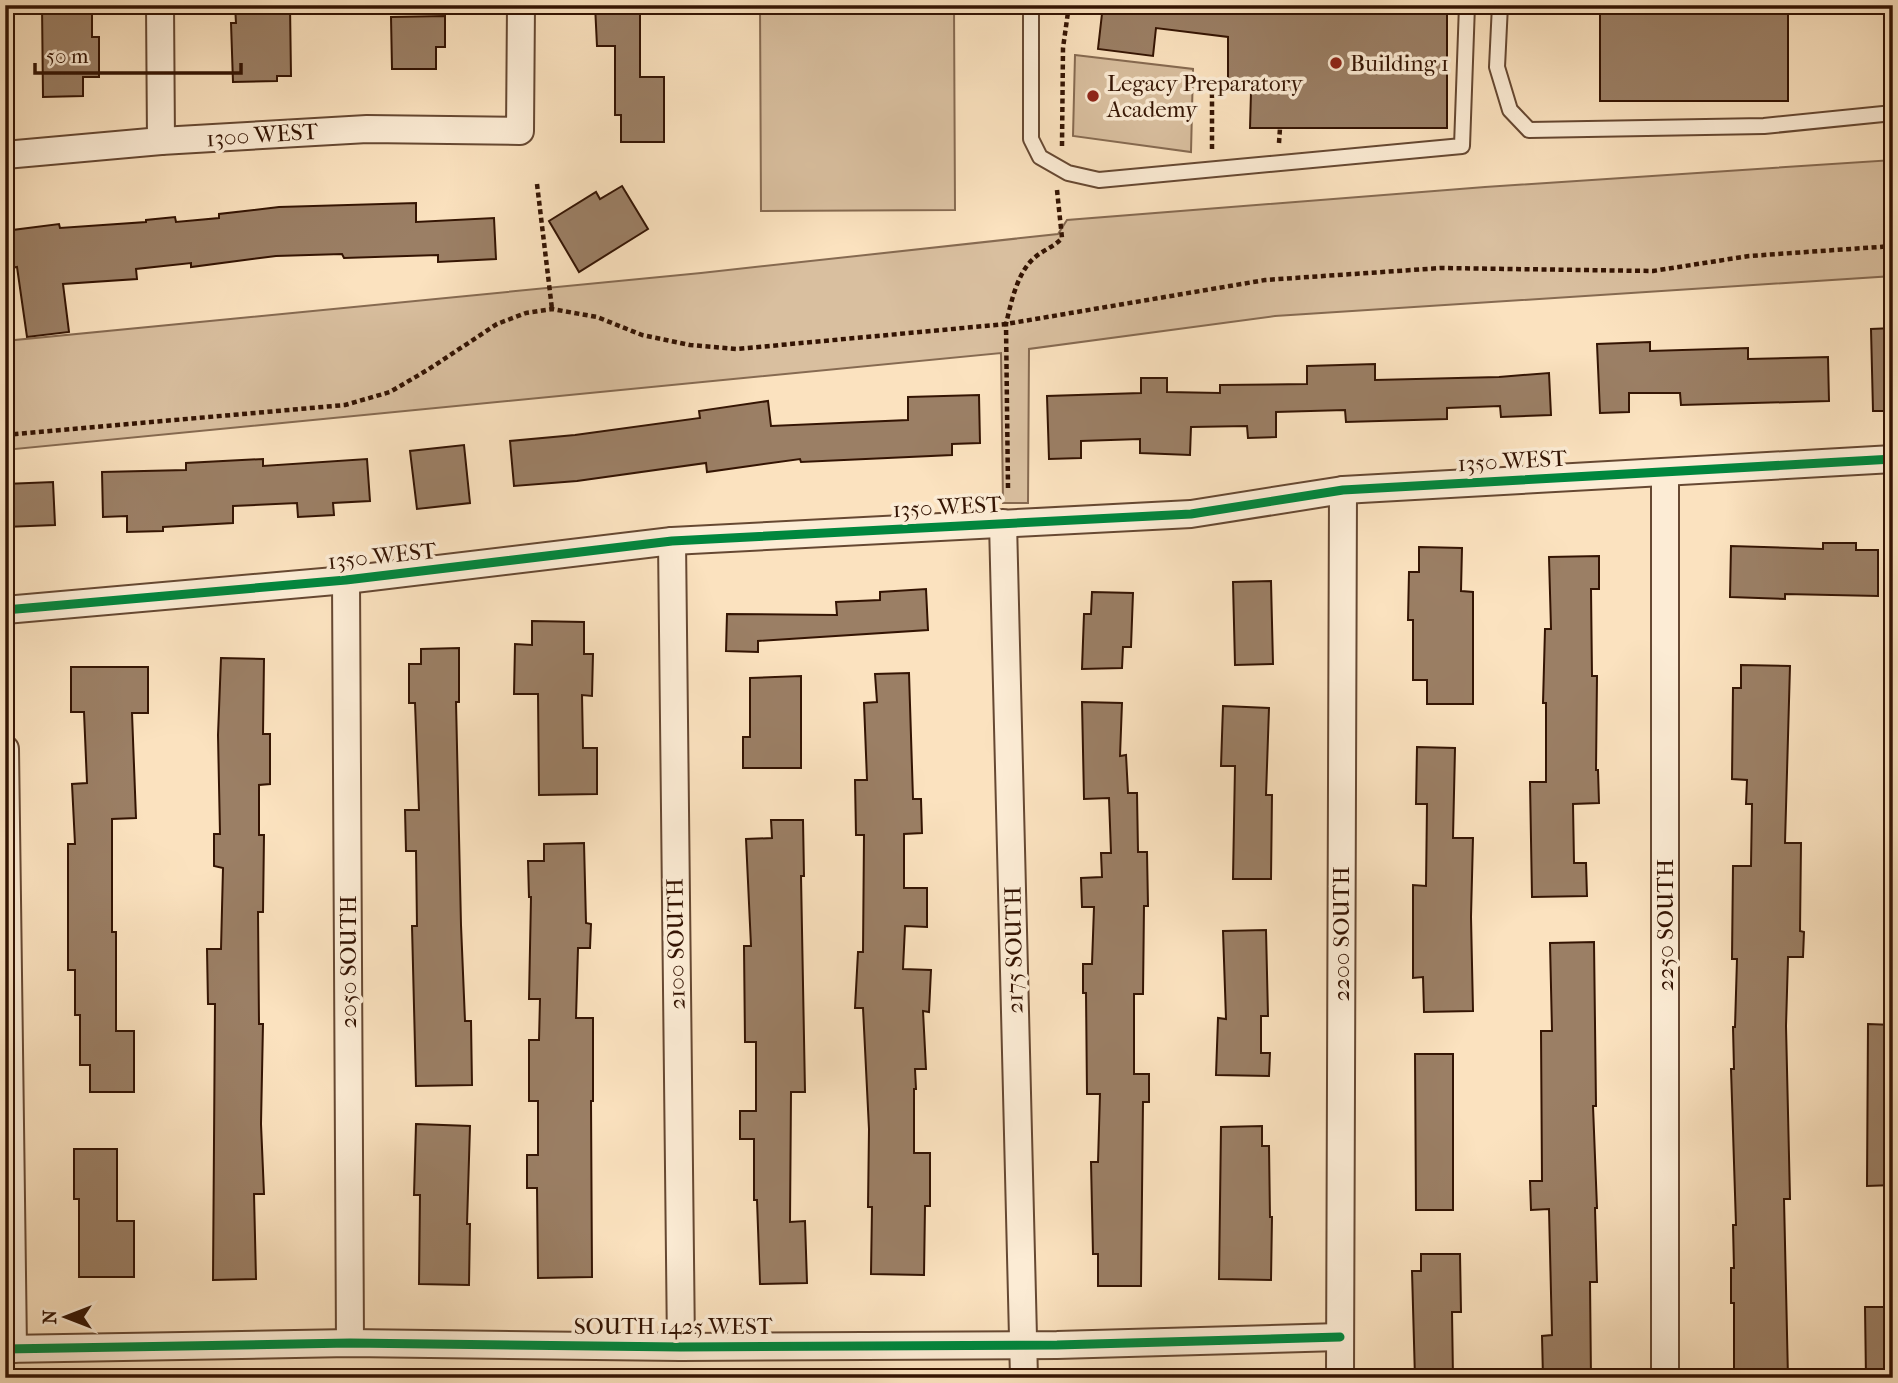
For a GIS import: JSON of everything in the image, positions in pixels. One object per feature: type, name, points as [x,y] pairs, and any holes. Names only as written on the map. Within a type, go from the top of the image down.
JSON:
[{"type":"street","points":[[160,5],[161,141]]},
{"type":"street","name":"1300 WEST","points":[[5,155],[161,141],[367,129],[520,131],[521,5]]},
{"type":"street","name":"1350 WEST","points":[[5,610],[346,580],[672,541],[1191,514],[1343,490],[1893,459]]},
{"type":"street","name":"2250 SOUTH","points":[[1665,472],[1665,1378]]},
{"type":"street","name":"2200 SOUTH","points":[[1340,1378],[1343,490]]},
{"type":"street","name":"2175 SOUTH","points":[[1003,523],[1024,1378]]},
{"type":"street","name":"2100 SOUTH","points":[[672,541],[681,1346]]},
{"type":"street","name":"2050 SOUTH","points":[[346,580],[350,1343]]},
{"type":"street","points":[[5,749],[9,1349]]},
{"type":"street","name":"SOUTH 1425 WEST","points":[[9,1349],[350,1343],[1057,1345],[1340,1338]]},
{"type":"lane","points":[[1031,5],[1031,139],[1040,157],[1068,173],[1099,180],[1462,146],[1467,5]]},
{"type":"lane","points":[[1500,5],[1497,67],[1510,110],[1529,130],[1764,127],[1893,113]]},
{"type":"path","points":[[1062,147],[1063,48],[1069,5]]},
{"type":"path","points":[[1212,154],[1212,84],[1228,84]]},
{"type":"path","points":[[1279,150],[1280,128]]},
{"type":"path","points":[[537,184],[552,309]]},
{"type":"path","points":[[1008,488],[1006,324],[1024,270],[1062,238],[1056,188]]},
{"type":"path","points":[[5,435],[345,405],[390,392],[497,324],[526,313],[552,309],[597,317],[642,335],[690,345],[737,349],[1006,324],[1265,280],[1441,268],[1653,271],[1749,256],[1893,246]]},
{"type":"shaded area","points":[[760,5],[954,5],[955,210],[761,211]]},
{"type":"shaded area","points":[[1075,55],[1193,69],[1191,152],[1073,136]]},
{"type":"shaded area","points":[[1893,160],[1893,276],[1275,316],[1029,349],[1028,503],[1003,503],[1001,353],[5,450],[5,341],[701,273],[1058,234],[1067,220],[1485,187]]},
{"type":"building","points":[[42,5],[92,5],[92,37],[99,37],[99,77],[83,77],[83,96],[43,97]]},
{"type":"building","points":[[235,5],[290,5],[291,76],[277,76],[277,81],[233,82],[231,23],[236,23]]},
{"type":"building","points":[[595,5],[640,5],[640,77],[664,77],[664,142],[621,142],[621,115],[615,115],[615,46],[597,46]]},
{"type":"building","name":"Building 1","points":[[1103,5],[1447,5],[1447,128],[1250,128],[1251,92],[1228,92],[1228,37],[1156,28],[1153,56],[1098,49]]},
{"type":"building","points":[[1600,5],[1788,5],[1788,101],[1600,101]]},
{"type":"building","points":[[445,16],[445,47],[436,47],[436,69],[392,69],[391,17]]},
{"type":"building","points":[[622,186],[648,229],[579,272],[549,221],[596,192],[600,199]]},
{"type":"building","points":[[416,203],[416,222],[494,218],[496,259],[438,262],[438,255],[344,258],[342,254],[276,256],[191,267],[191,263],[136,269],[137,279],[63,284],[69,332],[27,337],[17,267],[5,269],[5,231],[59,224],[60,228],[146,222],[175,217],[176,222],[219,218],[219,214],[279,207]]},
{"type":"building","points":[[1893,328],[1893,411],[1873,411],[1871,329]]},
{"type":"building","points":[[1650,342],[1650,351],[1748,348],[1748,359],[1828,357],[1829,401],[1681,405],[1680,393],[1629,393],[1629,412],[1600,413],[1597,344]]},
{"type":"building","points":[[1375,364],[1375,380],[1549,373],[1551,415],[1501,417],[1500,406],[1447,408],[1447,419],[1346,422],[1345,410],[1276,412],[1276,437],[1248,438],[1247,426],[1191,427],[1190,455],[1140,453],[1140,439],[1081,441],[1081,458],[1049,459],[1047,396],[1141,393],[1141,378],[1167,378],[1167,392],[1220,393],[1220,385],[1307,384],[1307,366]]},
{"type":"building","points":[[979,395],[980,443],[952,444],[952,455],[801,462],[800,459],[707,472],[706,463],[577,481],[514,486],[510,441],[700,418],[699,411],[768,401],[771,426],[908,420],[908,397]]},
{"type":"building","points":[[464,445],[470,503],[417,509],[410,451]]},
{"type":"building","points":[[263,459],[263,466],[367,459],[370,501],[333,503],[334,515],[298,517],[297,503],[233,506],[233,523],[163,527],[163,531],[127,532],[127,516],[103,517],[102,472],[186,470],[186,463]]},
{"type":"building","points":[[53,482],[55,525],[5,527],[5,484]]},
{"type":"building","points":[[1823,543],[1856,543],[1856,550],[1878,550],[1878,596],[1785,594],[1785,599],[1730,597],[1731,546],[1823,549]]},
{"type":"building","points":[[1419,547],[1462,548],[1461,591],[1473,592],[1473,704],[1427,704],[1427,680],[1413,680],[1413,620],[1408,620],[1409,572],[1419,572]]},
{"type":"building","points":[[1599,556],[1599,589],[1591,589],[1592,676],[1597,676],[1596,770],[1599,803],[1573,804],[1574,863],[1586,863],[1587,896],[1532,897],[1530,782],[1546,782],[1546,703],[1543,703],[1545,629],[1551,629],[1549,557]]},
{"type":"building","points":[[1271,581],[1273,664],[1235,665],[1233,582]]},
{"type":"building","points":[[926,589],[928,630],[758,641],[758,652],[726,651],[727,614],[837,615],[836,602],[880,600],[880,592]]},
{"type":"building","points":[[1092,592],[1133,593],[1131,647],[1123,647],[1122,668],[1082,669],[1084,614],[1091,614]]},
{"type":"building","points":[[532,621],[584,622],[584,654],[593,654],[592,696],[582,695],[583,748],[597,748],[597,794],[539,795],[538,694],[514,694],[515,644],[532,645]]},
{"type":"building","points":[[459,648],[459,702],[456,702],[461,925],[465,1021],[471,1021],[472,1085],[416,1086],[412,926],[417,926],[416,851],[406,851],[405,810],[419,810],[415,703],[409,703],[409,664],[421,664],[421,649]]},
{"type":"building","points":[[221,658],[264,659],[263,734],[270,734],[270,784],[259,785],[259,835],[264,835],[263,912],[258,912],[259,1024],[263,1024],[261,1124],[264,1194],[254,1194],[256,1279],[213,1280],[215,1004],[208,1004],[207,949],[221,949],[223,868],[214,866],[214,834],[220,834],[218,735]]},
{"type":"building","points":[[1741,665],[1790,666],[1785,843],[1801,843],[1800,931],[1804,932],[1803,957],[1788,957],[1786,1026],[1790,1199],[1784,1199],[1788,1378],[1734,1378],[1731,1268],[1734,1268],[1733,1225],[1736,1225],[1731,1069],[1734,1069],[1733,1027],[1737,959],[1732,959],[1733,866],[1751,866],[1752,804],[1746,804],[1747,780],[1732,779],[1733,688],[1741,688]]},
{"type":"building","points":[[71,667],[148,667],[148,713],[132,713],[136,818],[112,819],[112,932],[116,932],[116,1031],[134,1031],[134,1092],[90,1092],[90,1065],[80,1065],[80,1015],[75,1015],[75,970],[68,970],[68,844],[75,844],[72,784],[87,783],[84,712],[71,712]]},
{"type":"building","points":[[909,673],[913,799],[921,799],[922,833],[904,834],[904,888],[927,888],[927,927],[905,926],[903,969],[931,970],[929,1012],[923,1011],[926,1069],[915,1069],[914,1089],[914,1153],[930,1153],[930,1206],[925,1206],[924,1275],[871,1274],[872,1207],[868,1207],[869,1129],[863,1008],[855,1008],[858,952],[863,952],[864,835],[856,835],[855,780],[867,780],[864,703],[877,702],[875,674]]},
{"type":"building","points":[[801,676],[801,768],[743,768],[743,737],[750,737],[750,678]]},
{"type":"building","points":[[1082,702],[1122,703],[1120,756],[1126,755],[1128,793],[1137,793],[1138,852],[1147,852],[1148,906],[1144,906],[1143,994],[1134,994],[1134,1074],[1149,1074],[1149,1102],[1143,1102],[1141,1286],[1098,1286],[1098,1254],[1093,1254],[1091,1162],[1098,1162],[1100,1094],[1087,1094],[1086,993],[1083,993],[1083,964],[1092,964],[1094,907],[1082,907],[1081,878],[1102,877],[1101,853],[1111,853],[1109,798],[1084,799]]},
{"type":"building","points":[[1223,706],[1269,708],[1266,795],[1272,795],[1271,879],[1233,879],[1235,766],[1221,766]]},
{"type":"building","points":[[1417,747],[1455,748],[1453,838],[1473,838],[1473,1011],[1424,1012],[1423,977],[1413,978],[1413,885],[1426,886],[1427,804],[1416,804]]},
{"type":"building","points":[[771,820],[803,820],[804,876],[801,876],[805,1092],[791,1092],[790,1222],[805,1221],[807,1283],[760,1284],[757,1200],[754,1200],[754,1139],[740,1139],[740,1111],[756,1111],[756,1042],[745,1042],[744,946],[751,946],[746,839],[772,838]]},
{"type":"building","points":[[584,843],[586,923],[591,924],[590,948],[578,948],[576,1018],[593,1018],[592,1277],[538,1278],[537,1188],[527,1188],[527,1155],[538,1155],[538,1101],[529,1101],[529,1040],[539,1040],[540,999],[529,999],[531,897],[528,861],[544,861],[544,844]]},
{"type":"building","points":[[1266,930],[1268,1016],[1261,1016],[1261,1053],[1270,1053],[1269,1076],[1216,1075],[1218,1018],[1226,1019],[1223,931]]},
{"type":"building","points":[[1594,942],[1596,1106],[1593,1106],[1597,1282],[1590,1282],[1591,1378],[1543,1378],[1542,1336],[1552,1335],[1549,1209],[1531,1210],[1530,1181],[1542,1181],[1541,1031],[1552,1031],[1550,943]]},
{"type":"building","points":[[1868,1024],[1893,1025],[1893,1185],[1867,1186]]},
{"type":"building","points":[[1415,1054],[1453,1054],[1453,1210],[1416,1210]]},
{"type":"building","points":[[416,1124],[470,1126],[467,1224],[470,1224],[469,1285],[419,1284],[420,1195],[414,1195]]},
{"type":"building","points":[[1262,1126],[1262,1146],[1269,1146],[1271,1280],[1219,1279],[1221,1127]]},
{"type":"building","points":[[74,1149],[117,1149],[117,1221],[134,1221],[134,1277],[79,1277],[79,1199],[74,1199]]},
{"type":"building","points":[[1421,1254],[1460,1254],[1461,1312],[1452,1312],[1453,1378],[1415,1378],[1412,1271],[1421,1271]]},
{"type":"building","points":[[1865,1307],[1893,1307],[1893,1378],[1866,1378]]},
{"type":"cycle path","points":[[5,610],[346,580],[672,541],[1191,514],[1343,490],[1893,459]]},
{"type":"cycle path","points":[[5,1349],[350,1343],[681,1347],[1057,1345],[1340,1337]]},
{"type":"place","name":"Building 1","points":[[1336,63]]},
{"type":"place","name":"Legacy Preparatory Academy","points":[[1093,96]]}]
